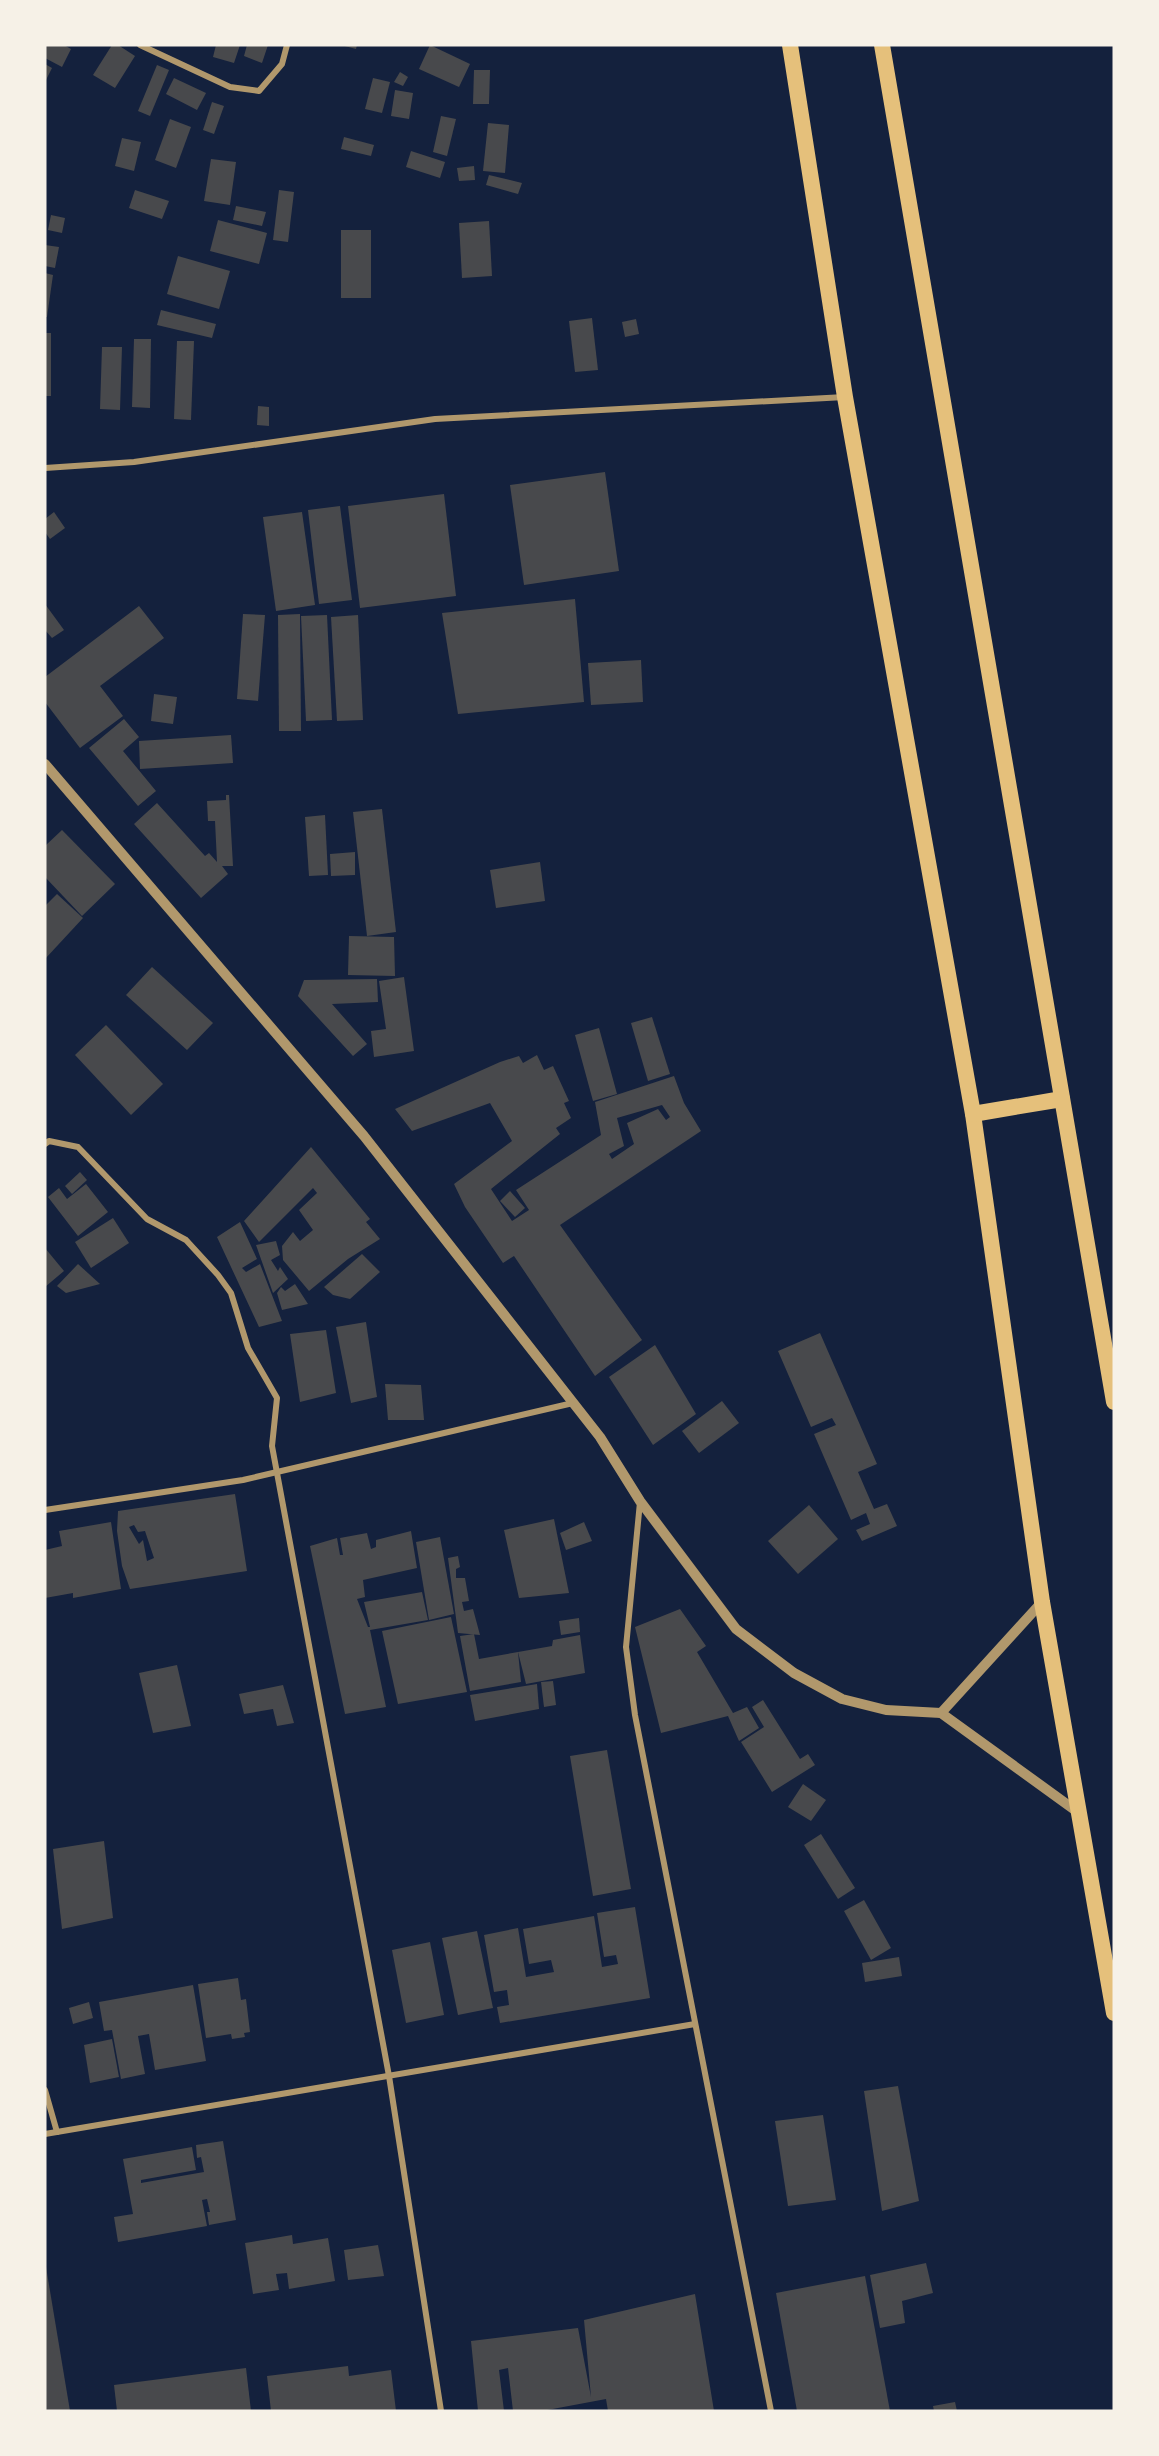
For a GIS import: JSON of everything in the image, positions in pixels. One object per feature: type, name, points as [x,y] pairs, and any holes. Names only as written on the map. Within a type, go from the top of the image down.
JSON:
[{"type":"highway","points":[[790,45],[845,397],[973,1114],[1042,1602],[1114,2013]]},
{"type":"highway","points":[[882,45],[1114,1402]]},
{"type":"highway","points":[[973,1114],[1062,1099]]},
{"type":"street","points":[[140,45],[230,87],[259,91],[282,63],[287,45]]},
{"type":"street","points":[[45,468],[134,462],[435,419],[845,397]]},
{"type":"street","points":[[45,764],[364,1136],[600,1437],[640,1502],[736,1629],[794,1673],[842,1699],[886,1710],[942,1713],[1079,1813]]},
{"type":"street","points":[[45,1144],[49,1141],[78,1147],[147,1219],[186,1240],[218,1275],[231,1293],[248,1348],[277,1398],[273,1446],[277,1472],[389,2076],[441,2411]]},
{"type":"street","points":[[45,1510],[243,1480],[573,1403]]},
{"type":"street","points":[[640,1502],[626,1647],[635,1715],[771,2411]]},
{"type":"street","points":[[942,1713],[1042,1602]]},
{"type":"street","points":[[45,2134],[695,2024]]},
{"type":"street","points":[[45,2090],[57,2132]]},
{"type":"building","points":[[45,45],[64,45],[71,49],[62,67],[45,58]]},
{"type":"building","points":[[112,45],[118,45],[135,56],[115,88],[93,75]]},
{"type":"building","points":[[216,45],[240,45],[234,63],[213,57]]},
{"type":"building","points":[[247,45],[268,45],[262,63],[244,56]]},
{"type":"building","points":[[341,45],[357,45],[356,49]]},
{"type":"building","points":[[430,45],[470,64],[459,87],[419,69]]},
{"type":"building","points":[[45,64],[52,68],[45,82]]},
{"type":"building","points":[[157,65],[169,70],[150,116],[138,111]]},
{"type":"building","points":[[474,70],[490,70],[489,104],[473,104]]},
{"type":"building","points":[[400,72],[408,77],[403,86],[394,82]]},
{"type":"building","points":[[174,78],[206,93],[197,110],[166,94]]},
{"type":"building","points":[[373,78],[390,82],[382,113],[365,109]]},
{"type":"building","points":[[395,90],[413,93],[409,119],[391,116]]},
{"type":"building","points":[[212,102],[224,106],[214,134],[203,130]]},
{"type":"building","points":[[441,116],[456,119],[447,156],[433,152]]},
{"type":"building","points":[[170,119],[191,127],[176,168],[155,160]]},
{"type":"building","points":[[488,123],[509,125],[505,173],[483,171]]},
{"type":"building","points":[[344,137],[374,145],[371,156],[341,149]]},
{"type":"building","points":[[122,138],[141,142],[134,171],[115,166]]},
{"type":"building","points":[[411,151],[445,162],[440,178],[406,167]]},
{"type":"building","points":[[211,159],[236,162],[230,205],[204,201]]},
{"type":"building","points":[[474,166],[475,180],[459,181],[457,168]]},
{"type":"building","points":[[489,175],[522,183],[518,194],[486,185]]},
{"type":"building","points":[[135,190],[169,201],[162,219],[129,208]]},
{"type":"building","points":[[279,190],[294,192],[288,242],[273,240]]},
{"type":"building","points":[[236,206],[266,212],[262,226],[233,220]]},
{"type":"building","points":[[51,215],[65,218],[62,233],[48,230]]},
{"type":"building","points":[[218,220],[267,233],[259,264],[210,251]]},
{"type":"building","points":[[489,221],[492,276],[462,278],[459,223]]},
{"type":"building","points":[[341,230],[371,230],[371,298],[341,298]]},
{"type":"building","points":[[45,245],[59,247],[55,268],[45,266]]},
{"type":"building","points":[[178,256],[230,271],[219,309],[167,294]]},
{"type":"building","points":[[45,273],[53,275],[47,317],[45,317]]},
{"type":"building","points":[[161,310],[216,324],[212,338],[157,325]]},
{"type":"building","points":[[592,318],[598,370],[575,372],[569,321]]},
{"type":"building","points":[[636,319],[639,334],[625,337],[622,322]]},
{"type":"building","points":[[45,333],[51,333],[51,396],[45,396]]},
{"type":"building","points":[[134,339],[151,339],[150,408],[132,407]]},
{"type":"building","points":[[177,341],[194,341],[191,420],[174,419]]},
{"type":"building","points":[[102,347],[122,347],[120,410],[100,409]]},
{"type":"building","points":[[258,406],[269,407],[269,426],[257,425]]},
{"type":"building","points":[[605,472],[619,571],[524,585],[510,485]]},
{"type":"building","points":[[444,494],[456,596],[360,608],[348,506]]},
{"type":"building","points":[[340,506],[352,600],[319,604],[308,510]]},
{"type":"building","points":[[54,512],[65,528],[50,539],[45,532],[45,519]]},
{"type":"building","points":[[302,512],[315,605],[276,611],[263,517]]},
{"type":"building","points":[[575,599],[584,702],[458,714],[442,613]]},
{"type":"building","points":[[45,604],[64,630],[52,638],[45,630]]},
{"type":"building","points":[[139,606],[164,638],[100,686],[123,716],[80,748],[45,702],[45,677]]},
{"type":"building","points":[[243,614],[265,615],[258,701],[237,699]]},
{"type":"building","points":[[300,614],[301,731],[279,731],[278,615]]},
{"type":"building","points":[[327,615],[332,720],[306,721],[301,616]]},
{"type":"building","points":[[358,615],[363,720],[337,721],[331,617]]},
{"type":"building","points":[[641,660],[643,702],[591,705],[588,663]]},
{"type":"building","points":[[154,694],[177,697],[173,724],[151,721]]},
{"type":"building","points":[[124,719],[139,737],[123,751],[156,791],[138,806],[89,748]]},
{"type":"building","points":[[231,735],[233,763],[140,769],[139,741]]},
{"type":"building","points":[[226,795],[229,795],[233,866],[222,866],[228,874],[201,898],[134,824],[157,803],[205,856],[209,853],[217,862],[215,821],[208,821],[207,801],[226,800]]},
{"type":"building","points":[[382,809],[396,932],[367,936],[353,812]]},
{"type":"building","points":[[325,815],[328,875],[309,876],[305,817]]},
{"type":"building","points":[[62,830],[115,884],[82,916],[45,877],[45,846]]},
{"type":"building","points":[[355,852],[355,875],[331,876],[330,854]]},
{"type":"building","points":[[540,862],[545,901],[496,908],[490,870]]},
{"type":"building","points":[[57,894],[83,918],[45,959],[45,906]]},
{"type":"building","points":[[349,936],[394,937],[395,976],[348,975]]},
{"type":"building","points":[[152,967],[213,1023],[187,1050],[126,995]]},
{"type":"building","points":[[404,977],[414,1051],[374,1057],[371,1031],[386,1029],[379,981]]},
{"type":"building","points":[[377,979],[378,1002],[332,1004],[367,1044],[353,1056],[298,996],[304,980]]},
{"type":"building","points":[[652,1017],[670,1074],[648,1081],[631,1023]]},
{"type":"building","points":[[106,1025],[163,1084],[131,1115],[75,1055]]},
{"type":"building","points":[[599,1028],[617,1094],[593,1101],[575,1035]]},
{"type":"building","points":[[537,1055],[544,1070],[553,1066],[569,1101],[564,1103],[571,1118],[556,1128],[560,1134],[491,1189],[512,1221],[529,1210],[516,1190],[601,1135],[595,1102],[674,1076],[684,1103],[701,1131],[560,1225],[642,1340],[595,1376],[514,1256],[503,1263],[465,1207],[454,1184],[512,1141],[490,1103],[412,1131],[395,1109],[500,1062],[519,1056],[523,1063]],"holes":[[[662,1105],[670,1117],[666,1120],[658,1109],[627,1123],[634,1144],[612,1159],[609,1154],[624,1146],[617,1118]]]},
{"type":"building","points":[[311,1147],[370,1219],[366,1222],[380,1239],[348,1259],[309,1291],[283,1260],[282,1246],[293,1232],[300,1241],[313,1230],[299,1210],[317,1193],[313,1188],[259,1242],[244,1221]]},
{"type":"building","points":[[80,1172],[87,1180],[72,1194],[65,1186]]},
{"type":"building","points":[[86,1184],[108,1212],[78,1236],[48,1197],[59,1188],[67,1199]]},
{"type":"building","points":[[510,1191],[525,1208],[515,1217],[500,1201]]},
{"type":"building","points":[[113,1218],[129,1243],[91,1268],[75,1242]]},
{"type":"building","points":[[240,1222],[257,1259],[242,1268],[246,1272],[260,1264],[282,1321],[259,1327],[217,1237]]},
{"type":"building","points":[[276,1241],[280,1255],[271,1260],[278,1271],[280,1267],[288,1279],[273,1293],[256,1245]]},
{"type":"building","points":[[45,1248],[64,1271],[45,1287]]},
{"type":"building","points":[[362,1254],[380,1272],[350,1299],[333,1295],[324,1287]]},
{"type":"building","points":[[78,1264],[100,1284],[66,1293],[57,1286]]},
{"type":"building","points":[[295,1284],[308,1304],[282,1310],[277,1293],[281,1287],[285,1291]]},
{"type":"building","points":[[366,1322],[377,1397],[351,1403],[336,1327]]},
{"type":"building","points":[[326,1330],[336,1393],[300,1402],[290,1334]]},
{"type":"building","points":[[820,1333],[877,1464],[858,1472],[874,1509],[887,1504],[897,1526],[862,1541],[856,1530],[870,1524],[866,1513],[851,1520],[814,1434],[836,1425],[832,1418],[811,1427],[778,1351]]},
{"type":"building","points":[[655,1345],[696,1414],[653,1445],[609,1377]]},
{"type":"building","points":[[385,1384],[421,1385],[424,1420],[388,1420]]},
{"type":"building","points":[[722,1401],[739,1423],[699,1453],[682,1431]]},
{"type":"building","points":[[235,1494],[247,1571],[130,1589],[122,1566],[117,1531],[118,1511]],"holes":[[[134,1525],[138,1532],[145,1531],[154,1558],[147,1561],[143,1540],[139,1544],[129,1527]]]},
{"type":"building","points":[[809,1505],[838,1539],[798,1574],[768,1541]]},
{"type":"building","points":[[554,1519],[569,1593],[519,1598],[504,1530]]},
{"type":"building","points":[[111,1522],[121,1589],[73,1598],[73,1593],[45,1598],[45,1550],[62,1546],[59,1531]]},
{"type":"building","points":[[584,1522],[592,1541],[566,1550],[560,1533]]},
{"type":"building","points":[[411,1531],[417,1568],[363,1580],[365,1597],[357,1599],[368,1627],[370,1627],[364,1602],[422,1592],[428,1620],[370,1630],[386,1707],[345,1714],[310,1546],[337,1538],[340,1555],[343,1555],[340,1538],[367,1533],[371,1549],[376,1547],[376,1540]]},
{"type":"building","points":[[440,1537],[454,1614],[429,1620],[416,1542]]},
{"type":"building","points":[[458,1556],[460,1567],[456,1569],[456,1578],[465,1578],[469,1601],[462,1602],[464,1611],[473,1609],[480,1635],[458,1633],[448,1558]]},
{"type":"building","points":[[680,1609],[706,1646],[697,1652],[733,1713],[747,1707],[759,1728],[739,1741],[728,1716],[661,1733],[635,1627]]},
{"type":"building","points":[[451,1617],[467,1692],[398,1704],[382,1631]]},
{"type":"building","points":[[579,1618],[580,1632],[561,1635],[559,1621]]},
{"type":"building","points":[[474,1634],[479,1659],[518,1652],[521,1682],[470,1691],[460,1636]]},
{"type":"building","points":[[580,1635],[585,1673],[526,1684],[518,1652],[552,1646],[553,1640]]},
{"type":"building","points":[[177,1665],[191,1726],[153,1733],[139,1673]]},
{"type":"building","points":[[553,1681],[556,1705],[544,1707],[541,1682]]},
{"type":"building","points":[[537,1684],[539,1709],[475,1721],[470,1695]]},
{"type":"building","points":[[283,1685],[294,1723],[277,1726],[273,1709],[244,1714],[239,1694]]},
{"type":"building","points":[[763,1700],[800,1759],[808,1754],[815,1765],[772,1792],[741,1742],[764,1727],[752,1707]]},
{"type":"building","points":[[607,1750],[631,1889],[593,1896],[570,1756]]},
{"type":"building","points":[[803,1784],[826,1800],[811,1821],[788,1807]]},
{"type":"building","points":[[821,1834],[855,1888],[838,1899],[804,1845]]},
{"type":"building","points":[[104,1841],[113,1918],[62,1929],[53,1849]]},
{"type":"building","points":[[864,1900],[891,1948],[871,1960],[844,1911]]},
{"type":"building","points":[[635,1907],[650,1998],[500,2023],[497,2007],[509,2005],[507,1990],[494,1992],[484,1935],[518,1928],[526,1977],[554,1972],[551,1960],[529,1964],[523,1929],[594,1916],[602,1967],[618,1964],[616,1955],[604,1957],[597,1913]]},
{"type":"building","points":[[477,1931],[493,2008],[458,2015],[442,1938]]},
{"type":"building","points":[[430,1942],[444,2015],[406,2023],[392,1950]]},
{"type":"building","points":[[899,1957],[902,1976],[865,1982],[862,1963]]},
{"type":"building","points":[[238,1978],[241,2000],[246,1999],[250,2032],[244,2033],[245,2037],[232,2039],[231,2034],[206,2038],[198,1984]]},
{"type":"building","points":[[193,1985],[206,2061],[155,2070],[149,2034],[138,2036],[145,2074],[121,2079],[112,2030],[104,2031],[99,2002]]},
{"type":"building","points":[[89,2002],[93,2018],[73,2024],[69,2008]]},
{"type":"building","points":[[112,2039],[119,2077],[90,2083],[84,2045]]},
{"type":"building","points":[[898,2086],[919,2201],[882,2211],[864,2091]]},
{"type":"building","points":[[823,2115],[836,2200],[788,2206],[775,2121]]},
{"type":"building","points":[[223,2141],[236,2220],[209,2225],[207,2212],[210,2212],[207,2199],[202,2200],[207,2226],[118,2242],[114,2217],[133,2214],[123,2159],[192,2147],[196,2170],[141,2180],[141,2183],[204,2172],[201,2157],[197,2158],[196,2145]]},
{"type":"building","points":[[292,2235],[293,2244],[328,2238],[335,2281],[289,2289],[287,2273],[276,2274],[279,2290],[253,2294],[245,2243]]},
{"type":"building","points":[[378,2245],[384,2276],[348,2280],[344,2250]]},
{"type":"building","points":[[926,2263],[933,2293],[902,2301],[905,2323],[880,2328],[870,2275]]},
{"type":"building","points":[[46,2267],[70,2411],[45,2411]]},
{"type":"building","points":[[865,2276],[890,2411],[797,2411],[776,2293]]},
{"type":"building","points":[[695,2294],[714,2411],[608,2411],[606,2399],[542,2411],[513,2411],[508,2368],[499,2370],[504,2411],[478,2411],[471,2341],[578,2328],[591,2397],[584,2320]]},
{"type":"building","points":[[348,2366],[349,2376],[391,2370],[396,2411],[271,2411],[267,2376]]},
{"type":"building","points":[[246,2368],[251,2411],[117,2411],[114,2385]]},
{"type":"building","points":[[955,2402],[957,2411],[934,2411],[933,2406]]}]
